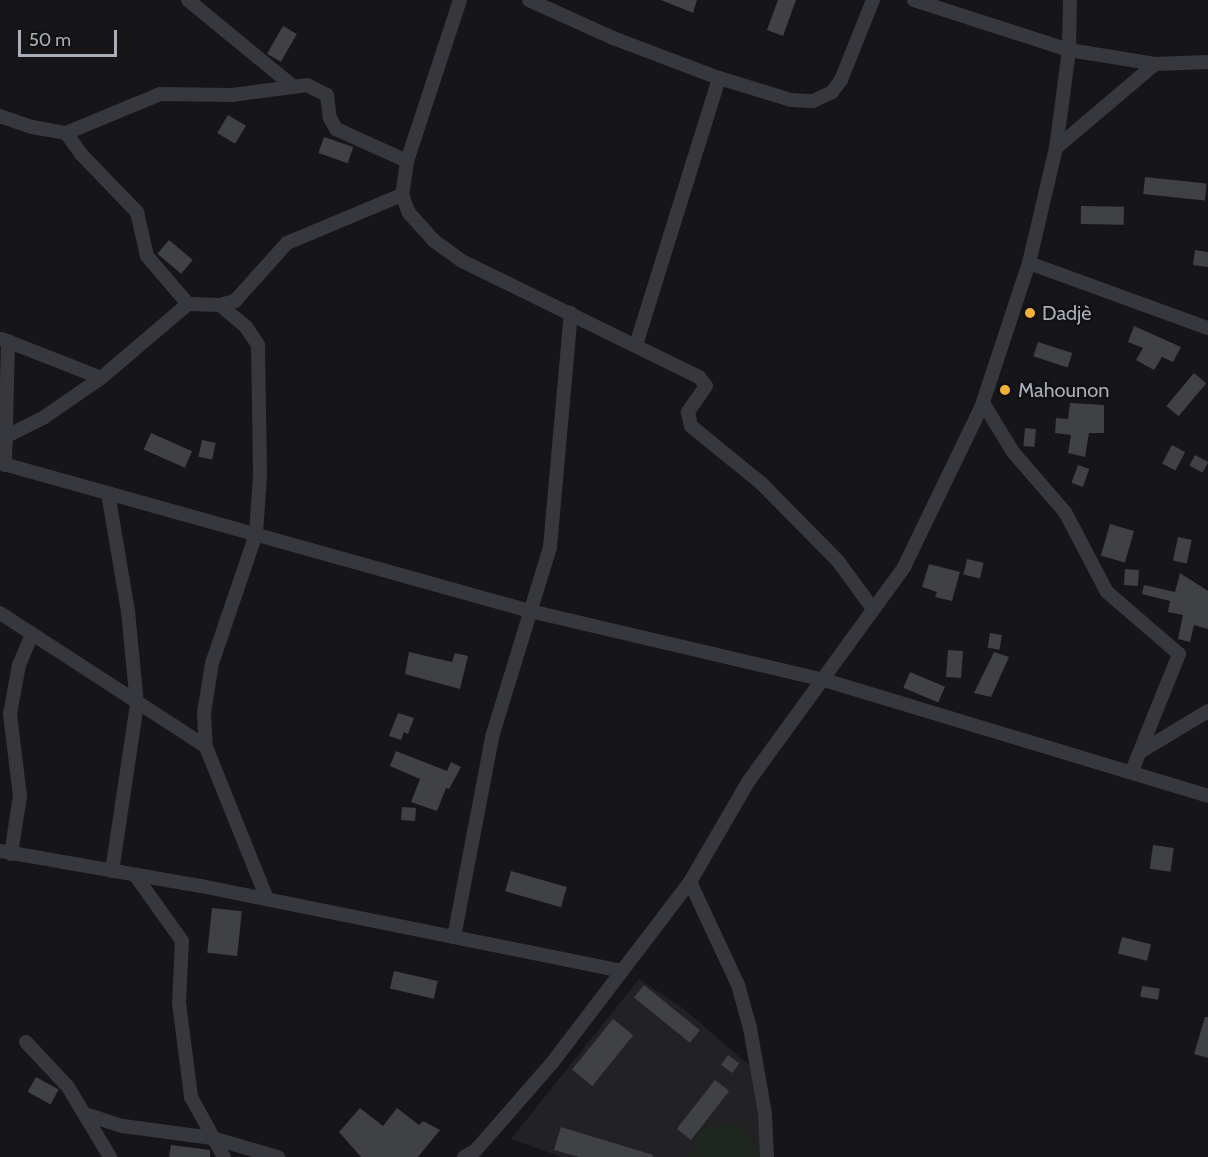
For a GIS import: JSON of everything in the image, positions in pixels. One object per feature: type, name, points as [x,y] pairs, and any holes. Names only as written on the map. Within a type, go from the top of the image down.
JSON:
[{"type":"street","points":[[188,0],[294,87]]},
{"type":"street","points":[[460,0],[407,161],[402,195],[418,226],[462,261],[636,345],[705,383],[706,386],[688,412],[691,426],[777,499],[838,561],[873,609]]},
{"type":"street","points":[[529,0],[613,38],[719,78],[791,100],[813,101],[832,92],[841,80],[873,0]]},
{"type":"street","points":[[914,0],[1069,50],[1155,64],[1208,62]]},
{"type":"street","points":[[464,1157],[475,1150],[552,1064],[621,970],[690,882],[748,782],[904,567],[983,403],[1029,263],[1056,148],[1069,50],[1070,0]]},
{"type":"street","points":[[1056,148],[1155,64]]},
{"type":"street","points":[[636,345],[719,78]]},
{"type":"street","points":[[0,116],[32,127],[66,133],[160,94],[232,95],[307,85],[321,90],[330,100],[330,118],[336,129],[407,161]]},
{"type":"street","points":[[66,133],[81,154],[132,205],[141,222],[147,255],[188,304]]},
{"type":"street","points":[[7,436],[42,418],[101,378],[188,304],[220,305],[243,295],[287,243],[402,195]]},
{"type":"street","points":[[1029,263],[1208,328]]},
{"type":"street","points":[[220,305],[246,327],[258,345],[261,425],[256,534],[212,663],[204,713],[206,747],[267,899]]},
{"type":"street","points":[[454,937],[492,737],[550,547],[555,515],[571,313]]},
{"type":"street","points":[[101,378],[4,340],[7,436],[2,464],[530,611],[821,679],[1132,771],[1208,796]]},
{"type":"street","points":[[983,403],[1013,452],[1065,512],[1107,592],[1179,654],[1132,771]]},
{"type":"street","points":[[108,493],[128,611],[137,704],[112,871]]},
{"type":"street","points":[[0,614],[31,637],[206,747]]},
{"type":"street","points":[[31,637],[19,664],[10,714],[20,796],[6,853],[267,899],[621,970]]},
{"type":"street","points":[[1140,752],[1208,711]]},
{"type":"street","points":[[135,875],[182,940],[179,1003],[189,1083],[197,1111],[224,1157]]},
{"type":"street","points":[[690,882],[738,985],[750,1028],[765,1114],[767,1157]]},
{"type":"street","points":[[26,1042],[55,1070],[85,1114],[110,1157]]},
{"type":"street","points":[[85,1114],[123,1126],[212,1138],[278,1157]]},
{"type":"shaded area","points":[[639,979],[684,1009],[749,1065],[765,1157],[562,1157],[511,1139]]},
{"type":"shaded area","points":[[722,1123],[737,1125],[749,1134],[758,1157],[690,1157],[700,1132]]},
{"type":"building","points":[[661,0],[697,0],[693,13]]},
{"type":"building","points":[[778,0],[796,0],[783,36],[767,30]]},
{"type":"building","points":[[283,26],[297,34],[281,62],[267,54]]},
{"type":"building","points":[[228,115],[246,126],[235,144],[217,133]]},
{"type":"building","points":[[324,137],[353,147],[348,163],[318,153]]},
{"type":"building","points":[[1145,177],[1207,183],[1205,200],[1143,194]]},
{"type":"building","points":[[1081,206],[1124,207],[1124,225],[1081,224]]},
{"type":"building","points":[[169,240],[193,260],[181,274],[157,254]]},
{"type":"building","points":[[1195,250],[1208,252],[1208,267],[1193,265]]},
{"type":"building","points":[[1134,326],[1181,347],[1173,362],[1162,357],[1154,370],[1136,360],[1143,348],[1128,342]]},
{"type":"building","points":[[1038,342],[1072,353],[1068,367],[1033,356]]},
{"type":"building","points":[[1194,373],[1206,383],[1179,416],[1166,406]]},
{"type":"building","points":[[1070,403],[1104,405],[1104,433],[1089,433],[1085,457],[1068,453],[1071,435],[1055,433],[1056,418],[1068,419]]},
{"type":"building","points":[[1025,428],[1036,429],[1034,447],[1023,446]]},
{"type":"building","points":[[151,433],[192,451],[185,468],[144,449]]},
{"type":"building","points":[[202,440],[216,443],[212,460],[198,457]]},
{"type":"building","points":[[1172,445],[1185,452],[1175,471],[1162,464]]},
{"type":"building","points":[[1195,455],[1208,462],[1203,473],[1189,466]]},
{"type":"building","points":[[1078,465],[1089,469],[1083,487],[1072,483]]},
{"type":"building","points":[[1110,524],[1134,531],[1125,563],[1101,556]]},
{"type":"building","points":[[1178,537],[1192,540],[1187,563],[1173,560]]},
{"type":"building","points":[[967,559],[984,563],[980,578],[963,575]]},
{"type":"building","points":[[929,564],[960,572],[952,601],[935,597],[937,592],[922,587]]},
{"type":"building","points":[[1125,569],[1139,570],[1138,586],[1124,585]]},
{"type":"building","points":[[1180,573],[1208,591],[1208,629],[1194,625],[1190,642],[1178,639],[1183,615],[1168,612],[1170,601],[1142,594],[1144,585],[1175,592]]},
{"type":"building","points":[[990,633],[1002,635],[1000,650],[988,648]]},
{"type":"building","points":[[948,650],[963,651],[961,678],[946,677]]},
{"type":"building","points":[[409,652],[452,662],[455,653],[468,656],[460,689],[405,674]]},
{"type":"building","points":[[994,652],[1009,657],[991,697],[974,693]]},
{"type":"building","points":[[910,672],[945,687],[938,702],[903,688]]},
{"type":"building","points":[[398,713],[414,718],[408,734],[404,732],[401,740],[389,736]]},
{"type":"building","points":[[396,751],[447,771],[451,762],[461,767],[449,789],[446,788],[437,811],[411,802],[420,779],[390,766]]},
{"type":"building","points":[[402,807],[416,808],[415,821],[401,820]]},
{"type":"building","points":[[1153,845],[1174,848],[1170,872],[1150,869]]},
{"type":"building","points":[[511,871],[567,887],[561,907],[505,891]]},
{"type":"building","points":[[212,908],[242,911],[237,956],[207,953]]},
{"type":"building","points":[[1122,937],[1151,944],[1147,961],[1118,953]]},
{"type":"building","points":[[394,971],[438,981],[434,999],[390,989]]},
{"type":"building","points":[[644,985],[700,1030],[690,1043],[634,997]]},
{"type":"building","points":[[1142,986],[1160,989],[1158,1000],[1140,997]]},
{"type":"building","points":[[1205,1017],[1208,1017],[1208,1058],[1194,1054]]},
{"type":"building","points":[[613,1019],[633,1035],[592,1086],[572,1070]]},
{"type":"building","points":[[728,1055],[739,1063],[732,1073],[721,1065]]},
{"type":"building","points":[[36,1077],[59,1090],[50,1104],[28,1092]]},
{"type":"building","points":[[715,1080],[729,1091],[691,1140],[677,1129]]},
{"type":"building","points":[[360,1108],[383,1126],[397,1108],[419,1125],[423,1121],[440,1130],[418,1157],[361,1157],[339,1132]]},
{"type":"building","points":[[561,1127],[653,1155],[653,1157],[579,1157],[554,1150]]},
{"type":"building","points":[[171,1145],[210,1150],[210,1157],[169,1157]]},
{"type":"place","name":"Dadjè","points":[[1030,313]]},
{"type":"place","name":"Mahounon","points":[[1005,390]]}]
